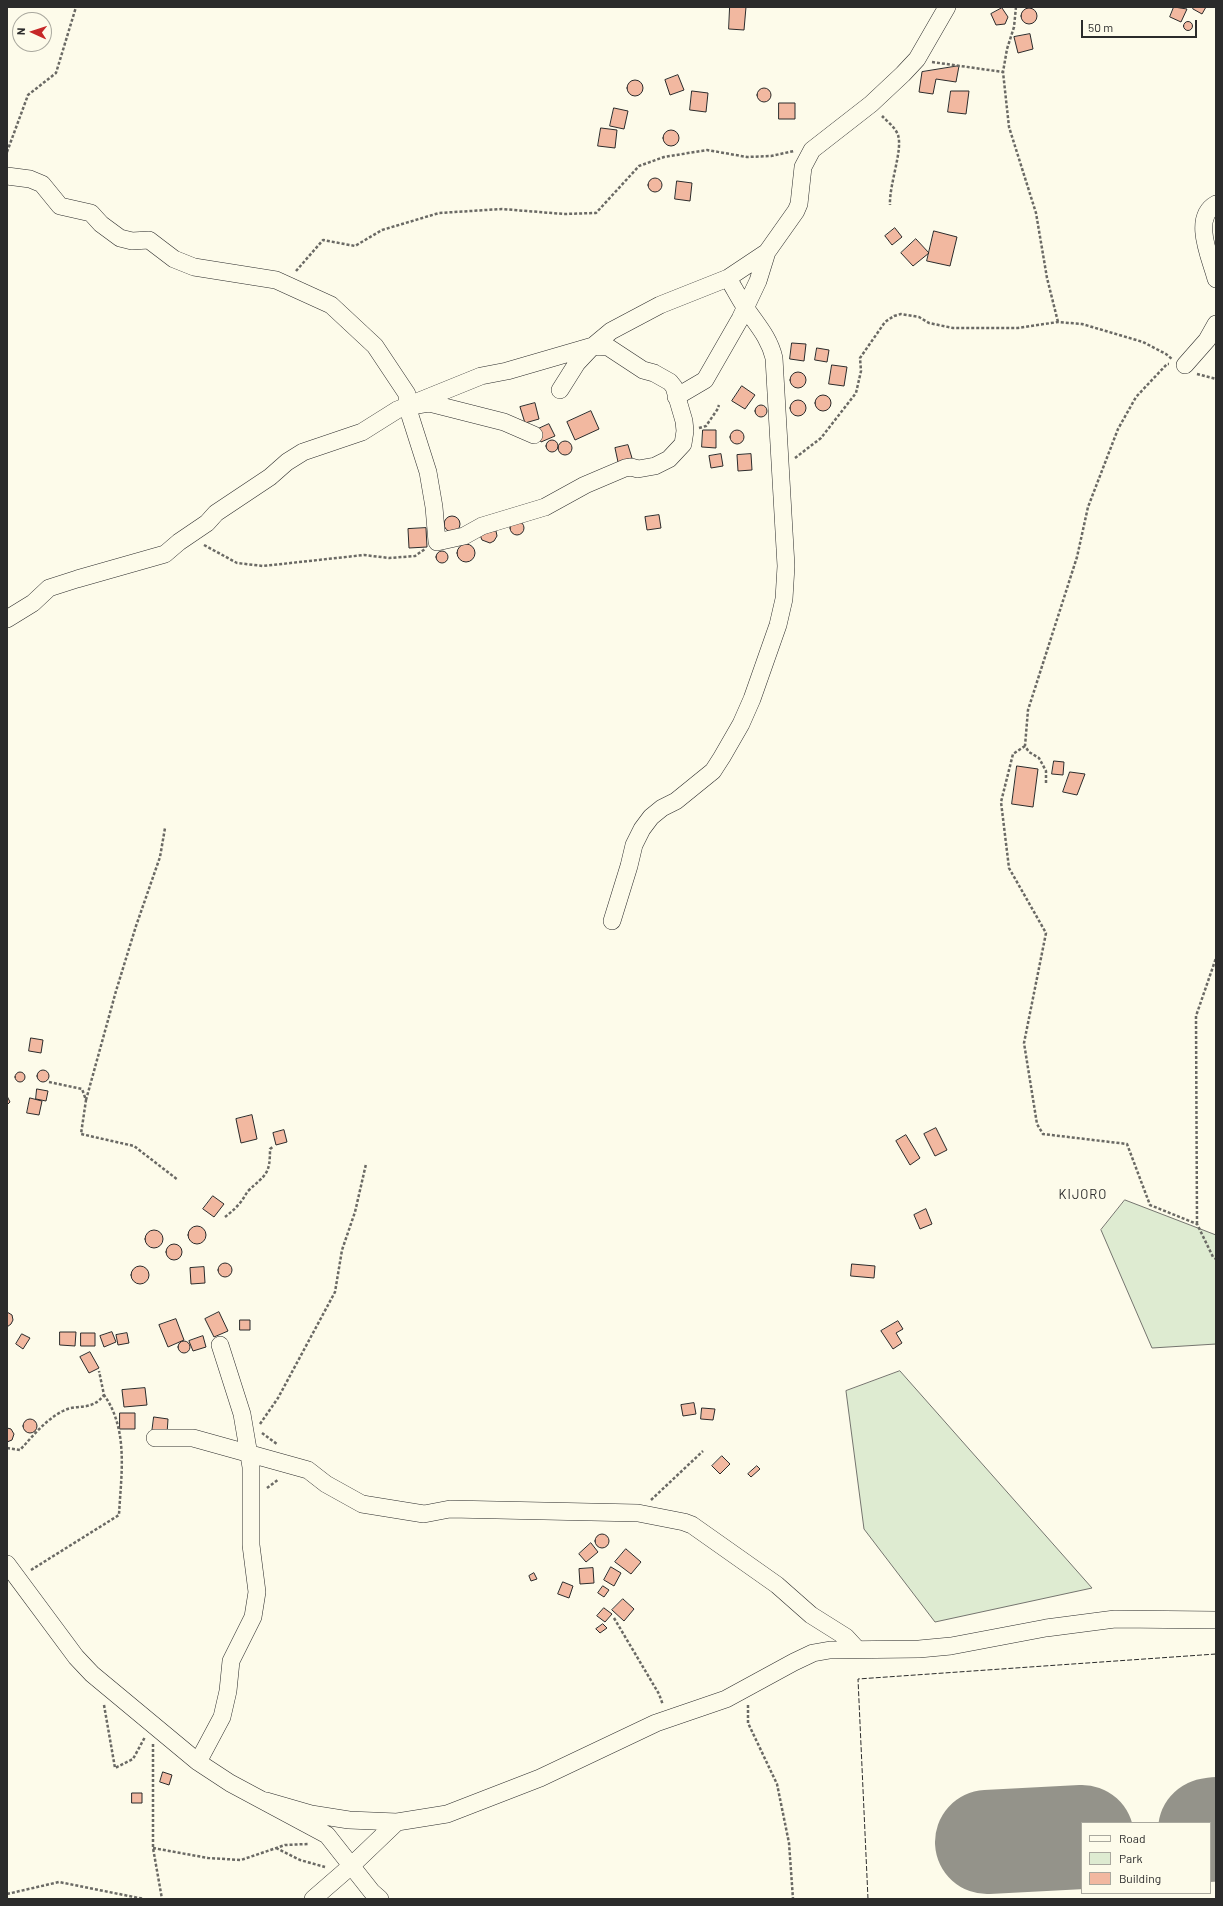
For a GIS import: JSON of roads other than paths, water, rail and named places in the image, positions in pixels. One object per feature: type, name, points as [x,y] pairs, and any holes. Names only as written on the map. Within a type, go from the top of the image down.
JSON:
[{"type":"street","points":[[676,397],[705,380],[722,353],[758,282],[767,252],[799,204],[803,167],[812,150],[871,104],[917,59],[947,7]]},
{"type":"street","points":[[7,176],[30,179],[42,184],[60,206],[91,213],[120,238],[132,241],[149,240],[174,259],[194,267],[276,280],[331,305],[374,346],[409,399],[407,406],[428,472],[434,507],[437,542],[464,536],[482,526],[545,507],[585,485],[625,468],[631,467],[638,469],[664,464],[681,447],[685,431],[684,421],[674,387],[670,382],[644,370],[608,347],[593,346],[507,371],[481,376],[407,406],[397,410],[362,432],[304,452],[287,462],[270,477],[216,513],[207,523],[179,542],[165,554],[49,588],[33,603],[7,619]]},
{"type":"street","points":[[1216,204],[1207,212],[1204,227],[1207,254],[1216,279]]},
{"type":"street","points":[[560,390],[577,363],[593,346],[611,331],[660,305],[728,278],[767,252]]},
{"type":"street","points":[[612,921],[634,845],[642,829],[651,817],[662,808],[676,801],[713,771],[741,724],[752,699],[778,625],[784,599],[786,553],[774,358],[770,344],[745,307],[728,278]]},
{"type":"street","points":[[1185,365],[1208,340],[1216,324]]},
{"type":"street","points":[[407,406],[429,403],[504,422],[534,435]]},
{"type":"street","points":[[198,1762],[222,1717],[228,1691],[231,1661],[253,1617],[257,1592],[251,1545],[251,1467],[239,1400],[220,1345]]},
{"type":"street","points":[[155,1438],[193,1438],[249,1455],[308,1470],[326,1484],[362,1504],[410,1513],[424,1514],[450,1509],[638,1513],[673,1519],[692,1525],[777,1585],[811,1615],[838,1630],[857,1650]]},
{"type":"street","points":[[7,1564],[84,1667],[198,1762],[230,1783],[322,1831],[332,1840],[346,1870],[380,1899]]},
{"type":"street","points":[[266,1801],[319,1815],[350,1820],[397,1822],[447,1814],[540,1778],[656,1723],[726,1700],[813,1653],[830,1650],[919,1649],[951,1646],[1046,1628],[1115,1619],[1216,1620]]},
{"type":"street","points":[[313,1899],[397,1822]]},
{"type":"district","name":"KIJORO","points":[[1083,1195]]}]
